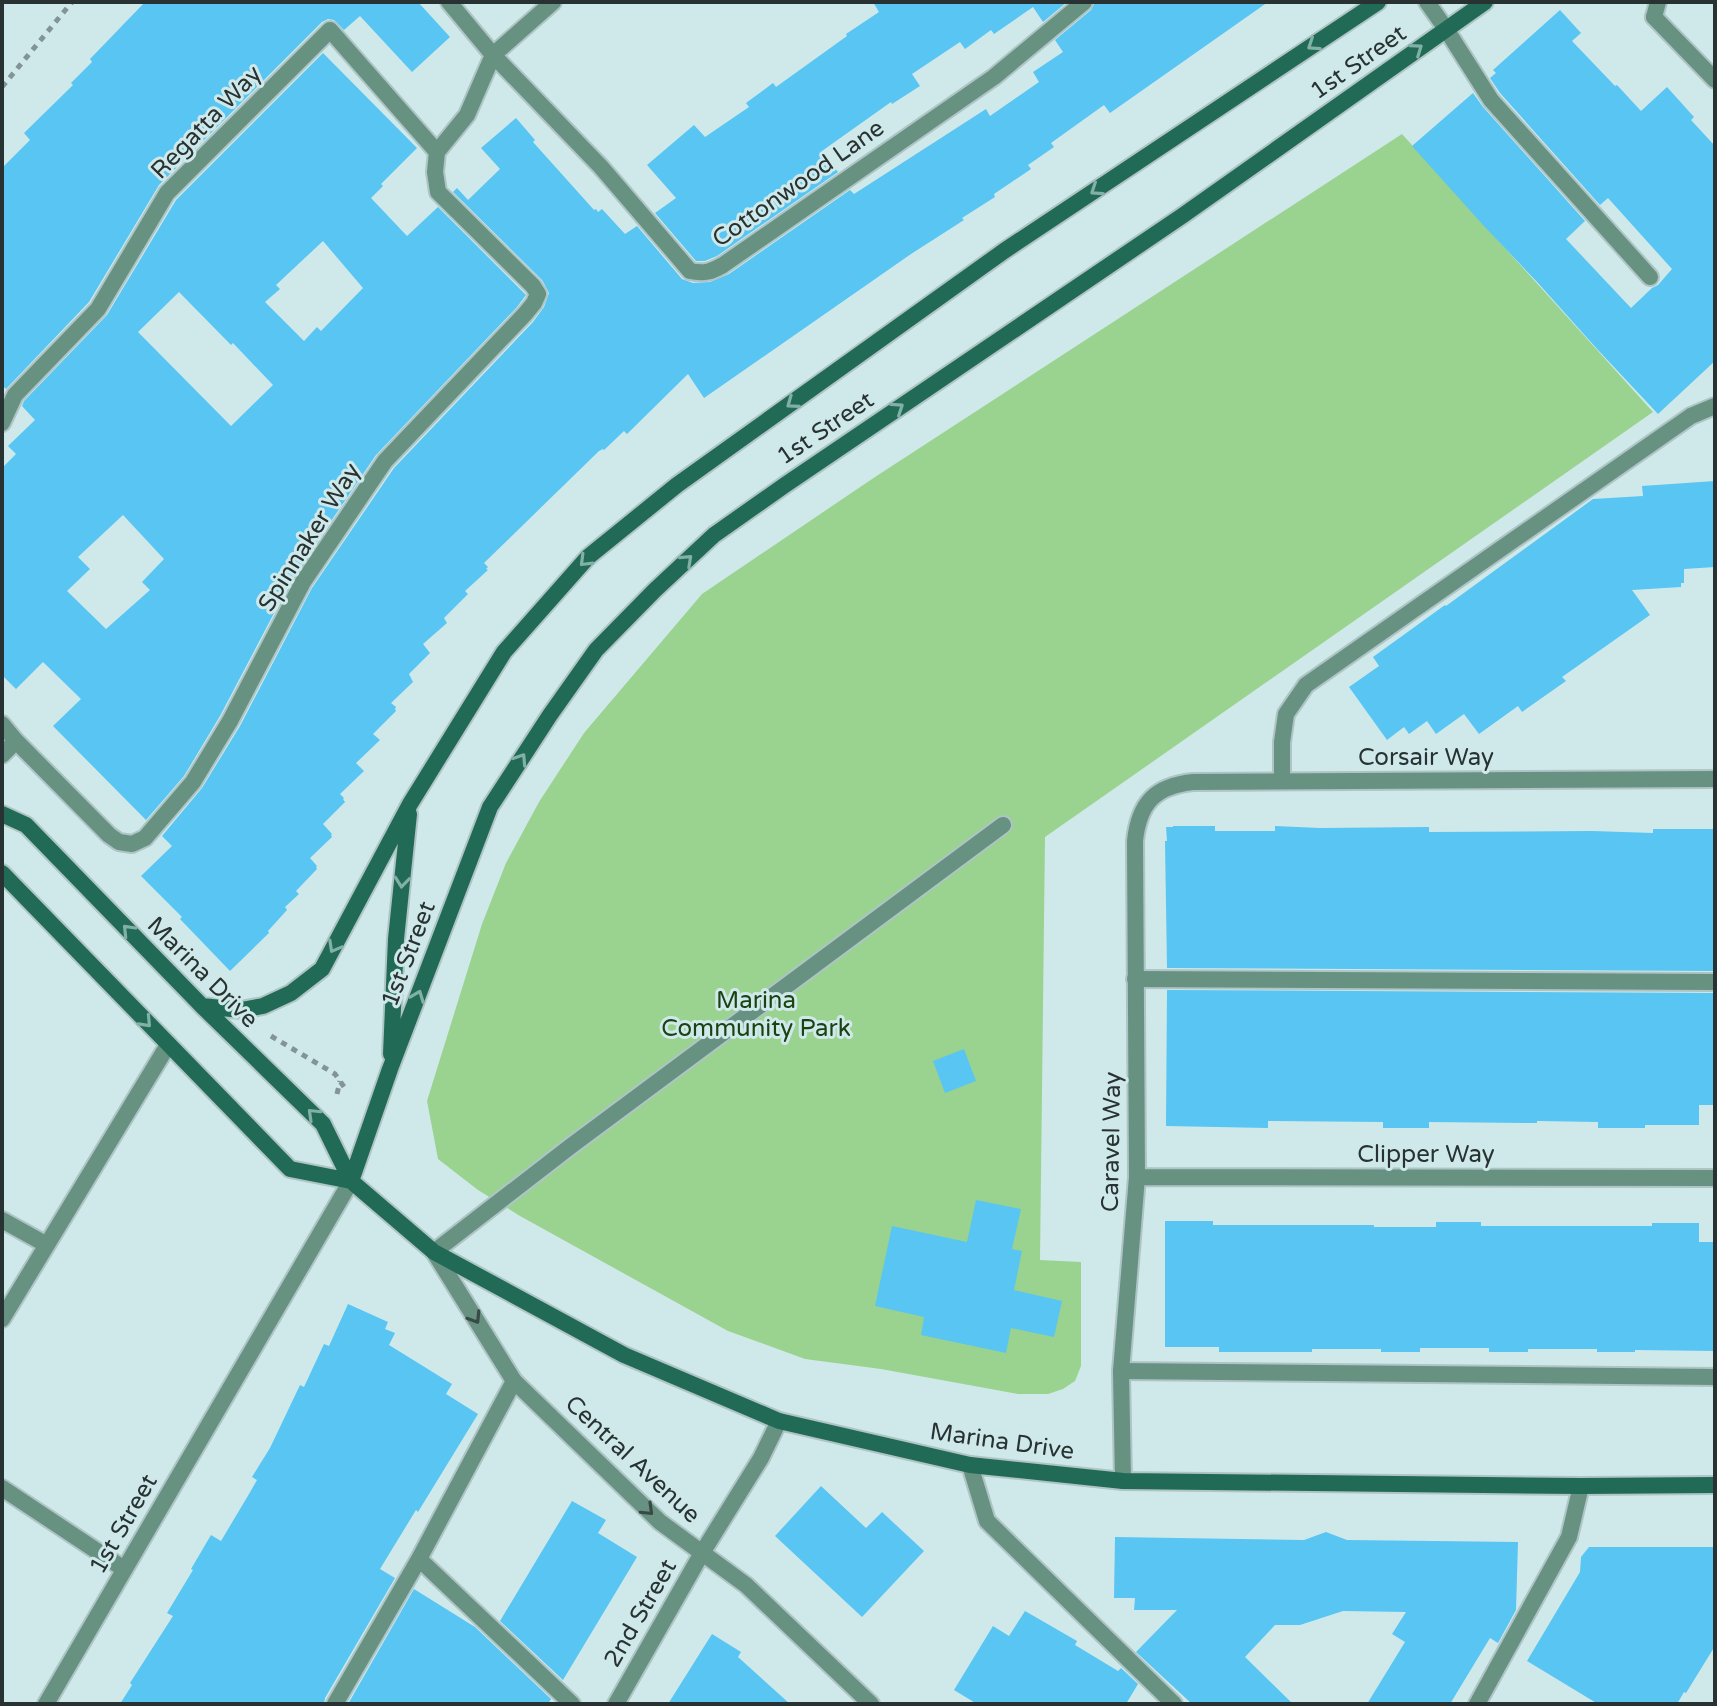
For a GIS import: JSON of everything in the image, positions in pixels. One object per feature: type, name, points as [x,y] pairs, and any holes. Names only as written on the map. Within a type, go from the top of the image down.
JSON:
[{"type":"main road","name":"1st Street","points":[[390,1069],[396,939],[410,804],[504,652],[588,557],[677,485],[1004,251],[1378,2]]},
{"type":"main road","name":"1st Street","points":[[351,1181],[390,1069],[490,807],[596,650],[714,535],[1182,216],[1485,2]]},
{"type":"main road","points":[[202,1006],[241,1010],[263,1006],[291,993],[322,969],[410,804]]},
{"type":"main road","name":"Marina Drive","points":[[2,814],[26,825],[202,1006],[323,1124],[351,1181],[434,1252],[624,1355],[779,1421],[970,1465],[1123,1481],[1715,1485]]},
{"type":"main road","name":"Marina Drive","points":[[2,873],[290,1169],[351,1181]]},
{"type":"street","name":"Cottonwood Lane","points":[[449,2],[493,55],[601,167],[690,271],[702,273],[723,265],[994,77],[1084,2]]},
{"type":"street","points":[[437,152],[467,115],[493,55],[553,2]]},
{"type":"street","points":[[1427,2],[1491,100],[1650,277]]},
{"type":"street","points":[[1656,9],[1715,80]]},
{"type":"street","name":"Regatta Way","points":[[2,423],[15,395],[98,309],[167,193],[330,30],[437,152]]},
{"type":"street","name":"Spinnaker Way","points":[[16,741],[119,842],[132,844],[145,838],[193,782],[230,721],[303,582],[385,461],[525,314],[538,294],[438,192],[435,172],[437,152]]},
{"type":"street","points":[[1282,781],[1286,714],[1306,685],[1691,416],[1715,406]]},
{"type":"street","points":[[2,724],[16,741],[2,755]]},
{"type":"street","name":"Corsair Way","points":[[1145,806],[1158,793],[1175,784],[1193,782],[1715,779]]},
{"type":"street","name":"Caravel Way","points":[[1123,1481],[1121,1371],[1137,1177],[1135,841],[1137,823],[1145,806]]},
{"type":"street","points":[[434,1252],[583,1137],[1003,825]]},
{"type":"street","points":[[1135,979],[1715,982]]},
{"type":"street","points":[[2,1319],[168,1045]]},
{"type":"street","name":"Clipper Way","points":[[1137,1177],[1715,1178]]},
{"type":"street","name":"1st Street","points":[[46,1704],[351,1181]]},
{"type":"street","points":[[2,1220],[47,1245]]},
{"type":"street","name":"Central Avenue","points":[[434,1252],[514,1381],[660,1522],[746,1585],[871,1704]]},
{"type":"street","points":[[1121,1371],[1715,1377]]},
{"type":"street","points":[[335,1704],[419,1559],[514,1381]]},
{"type":"street","name":"2nd Street","points":[[616,1704],[702,1553],[761,1458],[779,1421]]},
{"type":"street","points":[[970,1465],[987,1521],[1174,1704]]},
{"type":"street","points":[[1477,1704],[1569,1537],[1581,1486]]},
{"type":"street","points":[[2,1488],[124,1569]]},
{"type":"street","points":[[419,1559],[572,1704]]},
{"type":"path","points":[[2,87],[72,2]]},
{"type":"path","points":[[265,1028],[270,1035],[335,1074],[347,1091]]},
{"type":"path","points":[[337,1094],[340,1081]]},
{"type":"green space","name":"Marina Community Park","points":[[1402,134],[1653,412],[1045,837],[1040,1260],[1081,1262],[1081,1366],[1075,1381],[1048,1394],[1018,1394],[881,1369],[805,1359],[728,1331],[520,1216],[478,1190],[438,1159],[427,1101],[482,924],[506,863],[539,802],[584,733],[702,594],[875,477]]},
{"type":"building","points":[[145,2],[418,2],[450,37],[412,72],[360,16],[344,30],[334,20],[322,22],[159,185],[89,302],[6,389],[2,385],[2,168],[30,140],[24,133],[73,85],[71,83],[92,62],[90,59]]},
{"type":"building","points":[[873,2],[1067,2],[1043,22],[1033,7],[994,34],[991,30],[965,49],[960,42],[912,74],[920,86],[891,102],[822,151],[838,172],[717,256],[696,261],[655,213],[676,198],[647,165],[694,125],[705,137],[749,107],[746,103],[773,83],[776,87],[879,12]]},
{"type":"building","points":[[1095,2],[1268,2],[1110,113],[1104,105],[1051,143],[1054,147],[1028,165],[1031,169],[962,218],[964,220],[704,398],[688,374],[627,434],[624,431],[599,451],[484,563],[488,570],[465,591],[468,594],[444,618],[447,623],[423,644],[430,653],[409,674],[413,682],[391,703],[396,711],[373,734],[380,740],[356,763],[364,771],[340,794],[345,802],[323,824],[332,837],[310,858],[317,869],[296,891],[299,894],[285,907],[287,910],[269,933],[230,971],[141,876],[172,846],[162,836],[202,788],[240,726],[312,588],[394,468],[544,307],[549,293],[542,280],[453,192],[457,188],[468,200],[500,169],[481,148],[516,118],[535,140],[533,142],[594,210],[598,212],[602,209],[625,234],[637,226],[682,279],[693,283],[710,282],[729,274],[850,190],[854,194],[986,109],[990,116],[1039,82],[1033,72],[1063,52],[1055,40],[1091,10]]},
{"type":"building","points":[[1560,10],[1581,33],[1572,41],[1641,111],[1667,87],[1715,146],[1715,361],[1658,414],[1412,146],[1473,93],[1585,221],[1566,239],[1631,308],[1658,285],[1672,269],[1608,198],[1600,205],[1490,78],[1496,73],[1493,70]]},
{"type":"building","points":[[323,53],[417,148],[371,198],[407,236],[438,207],[526,295],[376,455],[293,577],[220,716],[184,776],[146,820],[53,726],[81,699],[43,662],[16,689],[2,675],[2,468],[16,454],[8,446],[35,420],[22,406],[24,401],[107,315],[176,200]],"holes":[[[323,241],[363,288],[321,331],[317,327],[304,341],[265,302],[280,289],[276,285]],[[179,292],[273,385],[231,426],[138,332]],[[123,515],[164,559],[142,582],[150,590],[106,629],[67,591],[90,569],[78,557]]]},
{"type":"building","points":[[1715,481],[1715,567],[1684,569],[1681,587],[1632,590],[1650,615],[1562,677],[1566,681],[1522,712],[1518,706],[1479,734],[1464,714],[1436,734],[1427,721],[1409,734],[1404,727],[1387,740],[1349,687],[1379,666],[1373,657],[1593,499],[1643,496],[1642,486]]},
{"type":"building","points":[[1215,826],[1215,831],[1275,831],[1275,826],[1429,827],[1429,832],[1653,833],[1653,829],[1715,829],[1715,971],[1167,968],[1165,841],[1166,827]]},
{"type":"building","points":[[1167,990],[1715,993],[1715,1105],[1699,1105],[1699,1125],[1645,1125],[1645,1128],[1598,1128],[1598,1122],[1537,1121],[1429,1122],[1429,1128],[1383,1128],[1383,1122],[1268,1121],[1268,1128],[1166,1126]]},
{"type":"building","points":[[964,1049],[976,1081],[945,1093],[933,1061]]},
{"type":"building","points":[[976,1200],[1021,1209],[1012,1249],[1022,1251],[1014,1290],[1062,1301],[1054,1337],[1011,1328],[1006,1353],[921,1335],[924,1317],[875,1306],[892,1226],[967,1242]]},
{"type":"building","points":[[1165,1221],[1213,1221],[1213,1225],[1374,1227],[1436,1227],[1436,1222],[1481,1222],[1481,1226],[1699,1223],[1699,1242],[1715,1242],[1715,1351],[1528,1349],[1528,1352],[1489,1352],[1489,1348],[1420,1348],[1420,1352],[1312,1349],[1312,1352],[1219,1352],[1219,1347],[1165,1347]]},
{"type":"building","points":[[348,1304],[388,1322],[385,1329],[395,1333],[389,1345],[452,1384],[446,1394],[478,1414],[380,1569],[395,1578],[324,1704],[120,1704],[173,1616],[167,1613],[211,1535],[221,1541],[257,1480],[252,1477],[270,1448],[300,1385],[304,1387],[324,1344],[329,1346]]},
{"type":"building","points":[[821,1486],[866,1528],[882,1512],[924,1551],[862,1617],[775,1536]]},
{"type":"building","points":[[572,1501],[606,1520],[598,1533],[637,1557],[563,1680],[500,1621]]},
{"type":"building","points":[[1326,1532],[1347,1540],[1518,1542],[1516,1610],[1498,1643],[1490,1638],[1450,1704],[1367,1704],[1405,1642],[1392,1634],[1406,1612],[1343,1611],[1300,1625],[1275,1625],[1245,1657],[1293,1704],[1192,1704],[1136,1652],[1177,1610],[1134,1610],[1135,1598],[1114,1598],[1115,1537],[1304,1540]]},
{"type":"building","points":[[1589,1547],[1715,1547],[1715,1646],[1677,1704],[1598,1704],[1527,1661],[1580,1572],[1581,1557]]},
{"type":"building","points":[[414,1589],[475,1627],[551,1699],[548,1704],[348,1704]]},
{"type":"building","points":[[1025,1611],[1077,1641],[1075,1645],[1118,1671],[1121,1668],[1138,1684],[1126,1704],[977,1704],[954,1690],[993,1626],[1009,1636]]},
{"type":"building","points":[[712,1634],[741,1652],[738,1657],[790,1704],[668,1704]]}]
